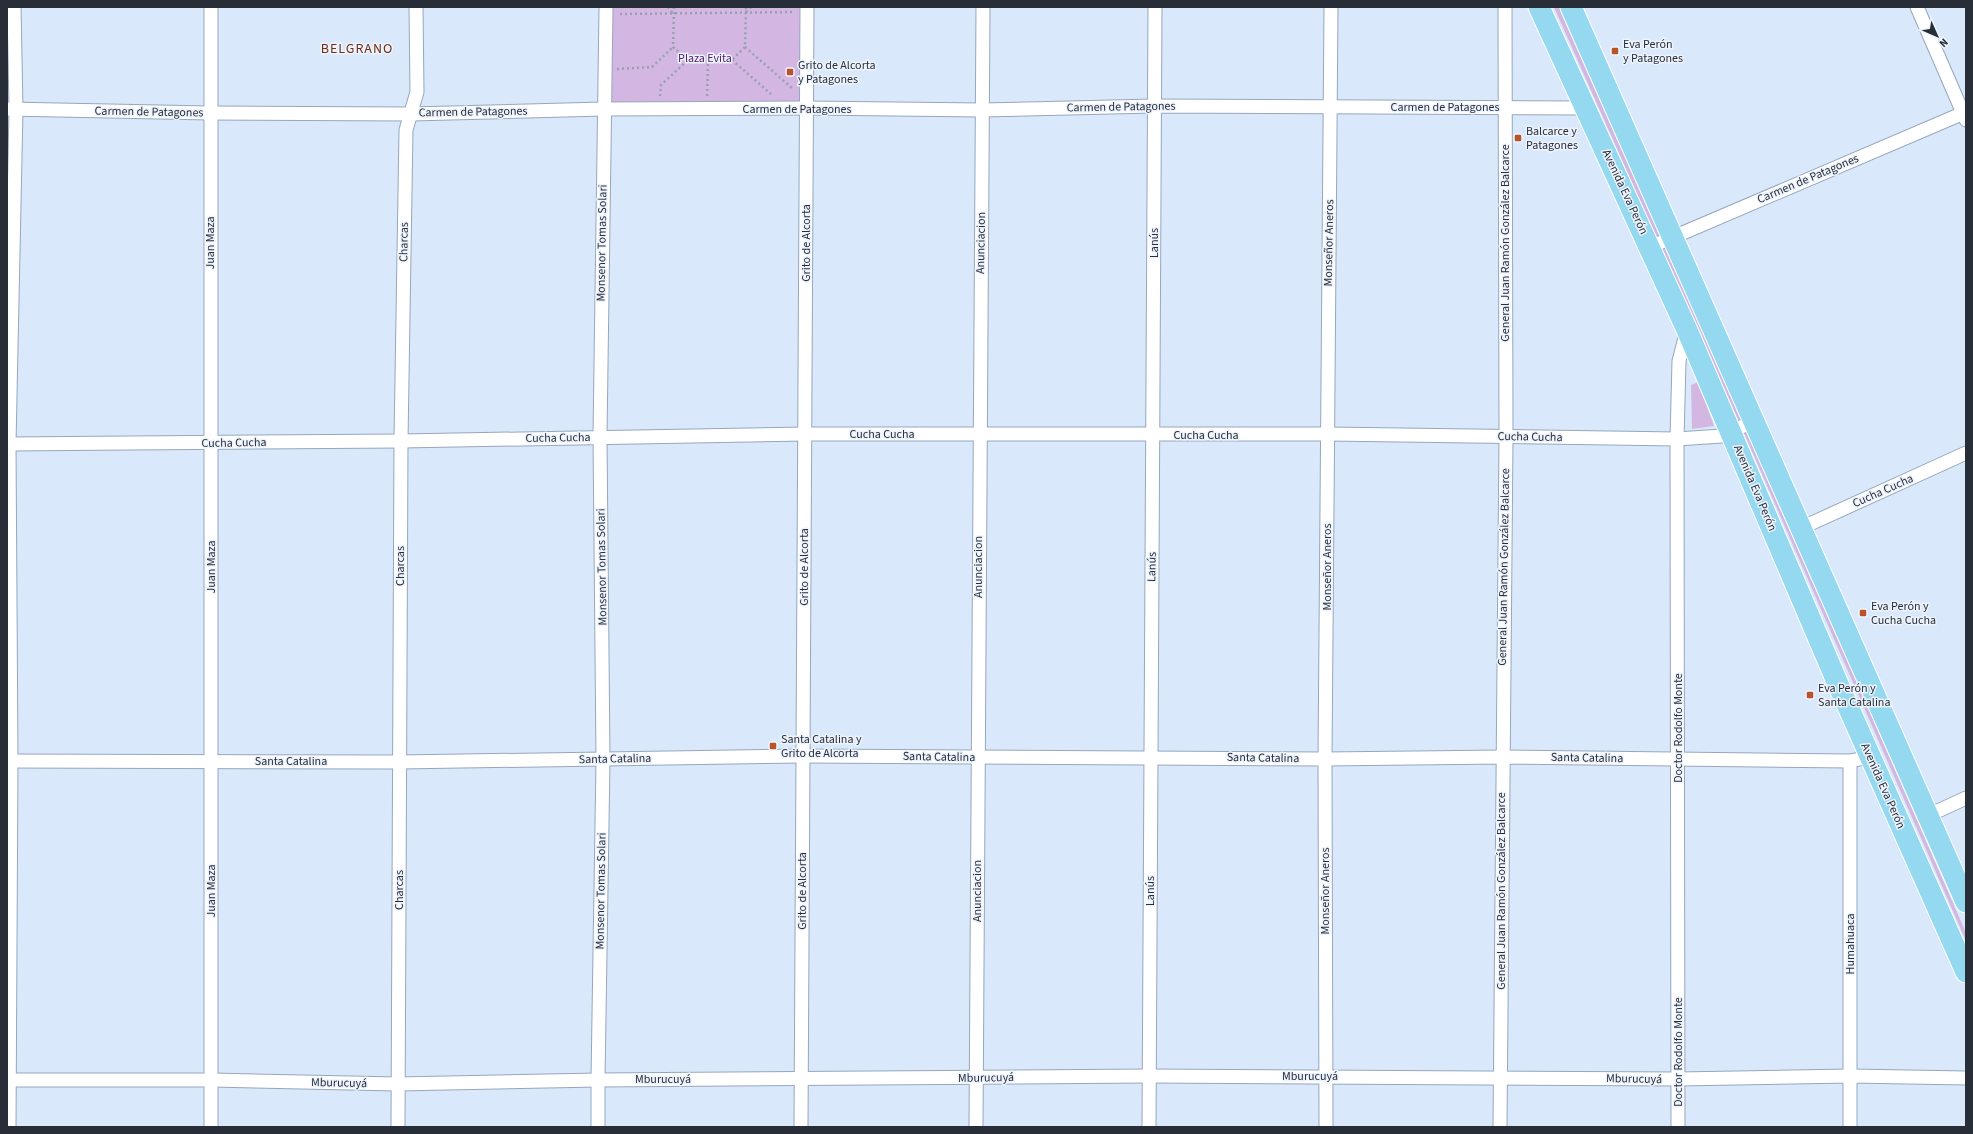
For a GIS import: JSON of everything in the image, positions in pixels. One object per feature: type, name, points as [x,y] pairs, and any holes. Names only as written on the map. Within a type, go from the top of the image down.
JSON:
[{"type":"main road","name":"Avenida Eva Perón","points":[[1539,7],[1687,330],[1730,432],[1860,759],[1966,972]]},
{"type":"main road","name":"Avenida Eva Perón","points":[[1571,7],[1966,902]]},
{"type":"street","points":[[8,1127],[8,444],[11,109],[14,7]]},
{"type":"street","name":"Juan Maza","points":[[211,7],[210,443],[212,1127]]},
{"type":"street","name":"Charcas","points":[[398,1127],[401,441],[406,130],[417,92],[416,7]]},
{"type":"street","name":"Anunciacion","points":[[976,1127],[979,434],[983,7]]},
{"type":"street","name":"Lanús","points":[[1149,1127],[1150,757],[1154,435],[1155,7]]},
{"type":"street","name":"Monseñor Aneros","points":[[1326,1127],[1325,759],[1331,7]]},
{"type":"street","name":"General Juan Ramón González Balcarce","points":[[1500,1127],[1502,757],[1506,437],[1505,7]]},
{"type":"street","points":[[1917,7],[1965,115]]},
{"type":"street","name":"Grito de Alcorta","points":[[801,1127],[807,10]]},
{"type":"street","name":"Monsenor Tomas Solari","points":[[598,1127],[604,760],[600,437],[606,11]]},
{"type":"street","name":"Carmen de Patagones","points":[[11,109],[210,113],[411,114],[787,108],[807,105],[982,110],[1154,106],[1586,108]]},
{"type":"street","name":"Carmen de Patagones","points":[[1650,247],[1965,115]]},
{"type":"street","name":"Doctor Rodolfo Monte","points":[[1678,1127],[1676,439],[1679,361],[1687,330]]},
{"type":"street","name":"Cucha Cucha","points":[[8,444],[401,441],[805,434],[1328,434],[1676,439],[1722,436],[1754,421]]},
{"type":"street","name":"Cucha Cucha","points":[[1801,528],[1966,453]]},
{"type":"street","name":"Santa Catalina","points":[[9,761],[211,760],[400,762],[802,756],[1325,759],[1502,757],[1860,759]]},
{"type":"street","name":"Humahuaca","points":[[1850,1127],[1850,1076],[1860,759]]},
{"type":"street","points":[[1927,816],[1966,798]]},
{"type":"street","name":"Mburucuyá","points":[[7,1080],[211,1080],[398,1084],[598,1080],[1149,1076],[1678,1079],[1850,1076],[1966,1078]]},
{"type":"path","points":[[668,7],[674,14]]},
{"type":"path","points":[[604,70],[652,67],[673,47],[674,7]]},
{"type":"path","points":[[732,60],[745,47],[746,7]]},
{"type":"path","points":[[746,13],[751,7]]},
{"type":"path","points":[[606,11],[674,14],[807,10]]},
{"type":"path","points":[[673,47],[688,60],[732,60],[787,108]]},
{"type":"path","points":[[745,47],[807,105]]},
{"type":"path","points":[[658,110],[662,85],[688,60]]},
{"type":"path","points":[[707,109],[708,60]]},
{"type":"green space","name":"Plaza Evita","points":[[606,7],[807,7],[807,108],[604,109]]},
{"type":"green space","points":[[1554,7],[1559,7],[1661,235],[1656,237]]},
{"type":"green space","points":[[1667,248],[1743,421],[1739,422],[1663,250]]},
{"type":"green space","points":[[1698,382],[1714,426],[1692,429],[1691,385]]},
{"type":"green space","points":[[1748,432],[1966,933],[1966,941],[1744,433]]},
{"type":"place","name":"Eva Perón y Patagones","points":[[1615,51]]},
{"type":"place","name":"Grito de Alcorta y Patagones","points":[[790,72]]},
{"type":"place","name":"Balcarce y Patagones","points":[[1518,138]]},
{"type":"place","name":"Eva Perón y Cucha Cucha","points":[[1863,613]]},
{"type":"place","name":"Eva Perón y Santa Catalina","points":[[1810,695]]},
{"type":"place","name":"Santa Catalina y Grito de Alcorta","points":[[773,746]]},
{"type":"district","name":"BELGRANO","points":[[357,49]]}]
